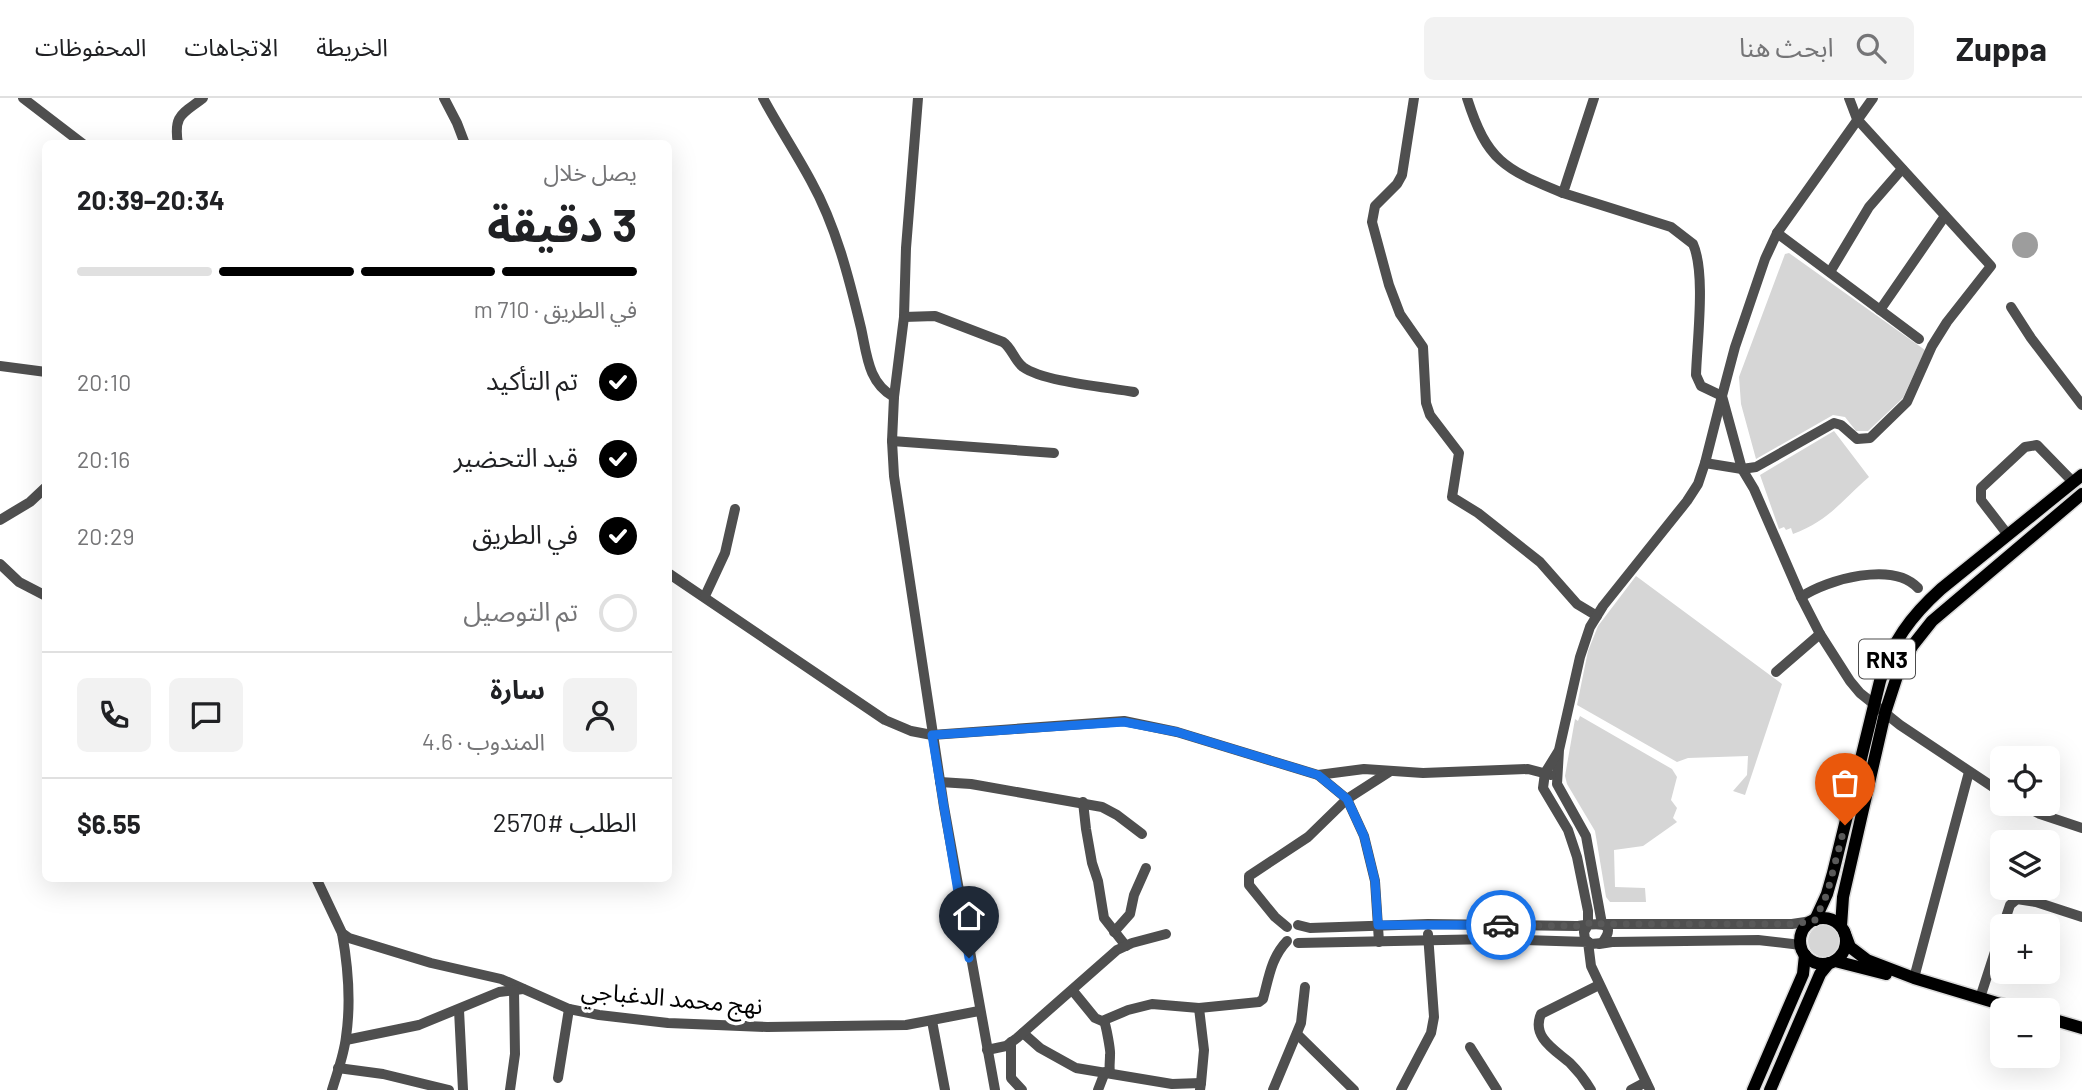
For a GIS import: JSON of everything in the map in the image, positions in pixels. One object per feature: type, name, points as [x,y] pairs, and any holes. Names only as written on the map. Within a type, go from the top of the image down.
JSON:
[{"type":"main road","name":"RN3","points":[[1813,920],[1827,894],[1833,873],[1886,661],[1907,624],[1941,589],[2078,479]]},
{"type":"main road","name":"RN3","points":[[1843,929],[1843,897],[1885,713],[1900,667],[1932,621],[2082,494]]},
{"type":"main road","points":[[1753,1090],[1803,974],[1803,931],[1813,920],[1827,918],[1843,929],[1850,947],[1862,957],[1914,978],[1990,1001]]},
{"type":"main road","points":[[1770,1090],[1820,974],[1845,948],[1843,929]]},
{"type":"main road","points":[[1803,950],[1816,962],[1832,962],[1914,978]]},
{"type":"main road","points":[[2060,1022],[2082,1028]]},
{"type":"street","points":[[23,98],[78,140]]},
{"type":"street","points":[[178,140],[176,124],[179,117],[204,98]]},
{"type":"street","points":[[444,98],[463,140]]},
{"type":"street","points":[[763,98],[812,182],[825,212],[856,305],[871,373],[881,389],[894,397]]},
{"type":"street","points":[[918,98],[906,248],[904,317],[894,397],[892,441],[898,511],[932,735],[993,1090]]},
{"type":"street","points":[[1414,98],[1402,175],[1397,184],[1375,206],[1372,222],[1400,314],[1423,347],[1426,403],[1430,415],[1459,453],[1452,497],[1478,513],[1540,562],[1577,604],[1597,615]]},
{"type":"street","points":[[1467,98],[1482,138],[1498,160],[1515,172],[1563,193],[1671,227],[1693,244],[1698,264],[1699,295],[1696,375],[1701,386],[1722,396],[1742,469],[1754,489],[1820,634],[1850,681],[1873,705],[1990,785]]},
{"type":"street","points":[[1563,193],[1594,98]]},
{"type":"street","points":[[1705,463],[1742,469],[1756,467],[1835,423],[1857,439],[1866,440],[1907,402],[1932,346],[1947,322],[1991,266],[1857,119],[1849,98]]},
{"type":"street","points":[[1593,943],[1605,940],[1607,933],[1602,924],[1587,836],[1557,784],[1559,750],[1580,657],[1597,615],[1698,484],[1735,347],[1765,259],[1777,233],[1873,98]]},
{"type":"street","points":[[1830,272],[1869,207],[1902,169]]},
{"type":"street","points":[[1880,310],[1945,215]]},
{"type":"street","points":[[1777,233],[1919,339]]},
{"type":"street","points":[[2011,307],[2082,405]]},
{"type":"street","points":[[904,317],[935,316],[1003,342],[1009,346],[1023,367],[1044,375],[1134,392]]},
{"type":"street","points":[[0,366],[42,371]]},
{"type":"street","points":[[892,441],[1054,453]]},
{"type":"street","points":[[2008,535],[1979,494],[1981,488],[2025,447],[2037,445],[2078,479]]},
{"type":"street","points":[[0,520],[30,502],[42,491]]},
{"type":"street","points":[[705,596],[725,553],[736,509]]},
{"type":"street","points":[[0,564],[19,582],[42,594]]},
{"type":"street","points":[[672,575],[885,720],[911,731],[932,735],[1124,722],[1177,732],[1318,775],[1347,799],[1364,836],[1372,860],[1379,942]]},
{"type":"street","points":[[1801,597],[1840,578],[1861,575],[1905,579],[1918,588]]},
{"type":"street","points":[[1776,672],[1820,634]]},
{"type":"street","points":[[1559,750],[1545,774],[1543,788],[1568,830],[1577,857],[1588,911],[1588,925],[1584,936],[1593,943]]},
{"type":"street","points":[[1318,775],[1364,769],[1462,773],[1528,769],[1557,777]]},
{"type":"street","points":[[1073,991],[1095,1018],[1104,1021],[1128,1010],[1152,1004],[1199,1008],[1259,1002],[1263,999],[1277,951],[1304,936],[1303,929],[1275,917],[1249,885],[1249,876],[1308,837],[1347,799],[1389,772]]},
{"type":"street","points":[[1914,978],[1969,772]]},
{"type":"street","points":[[940,782],[971,784],[1083,802],[1110,810],[1142,834]]},
{"type":"street","points":[[1083,802],[1104,918],[1126,946]]},
{"type":"street","points":[[2046,816],[2082,828]]},
{"type":"street","points":[[1114,932],[1130,914],[1134,895],[1146,868]]},
{"type":"street","points":[[318,882],[341,933],[348,1001],[346,1040],[332,1090]]},
{"type":"street","points":[[2007,914],[2010,905],[2017,899],[2036,902],[2082,917]]},
{"type":"street","points":[[1803,950],[1758,940],[1593,943],[1492,939],[1293,942],[1284,932],[1293,926],[1588,925],[1595,922],[1792,924],[1813,920]]},
{"type":"street","points":[[1650,923],[1651,941]]},
{"type":"street","points":[[1402,1090],[1431,1033],[1434,1017],[1428,924]]},
{"type":"street","points":[[1698,924],[1698,941]]},
{"type":"street","name":"نهج محمد الدغباجي","points":[[341,933],[349,938],[431,963],[501,979],[519,990],[569,1009],[599,1016],[749,1027],[879,1026],[932,1021],[979,1011]]},
{"type":"street","points":[[987,1050],[999,1048],[1023,1033],[1117,950],[1166,934]]},
{"type":"street","points":[[1593,943],[1591,966],[1648,1086],[1631,1090]]},
{"type":"street","points":[[1980,998],[1990,967]]},
{"type":"street","points":[[1591,1090],[1568,1061],[1549,1047],[1542,1037],[1538,1023],[1541,1014],[1599,985]]},
{"type":"street","points":[[1273,1090],[1301,1023],[1305,987]]},
{"type":"street","points":[[346,1040],[419,1025],[499,992],[519,990],[510,1090]]},
{"type":"street","points":[[1023,1033],[1040,1048],[1076,1068],[1200,1086],[1204,1050],[1199,1008]]},
{"type":"street","points":[[558,1078],[569,1009]]},
{"type":"street","points":[[459,1010],[463,1090]]},
{"type":"street","points":[[932,1021],[945,1090]]},
{"type":"street","points":[[1098,1090],[1108,1072],[1110,1051],[1104,1021]]},
{"type":"street","points":[[1297,1034],[1354,1090]]},
{"type":"street","points":[[1011,1042],[1011,1078],[1022,1090]]},
{"type":"street","points":[[1470,1047],[1497,1090]]},
{"type":"street","points":[[338,1068],[391,1076],[449,1090]]},
{"type":"shaded area","points":[[2025,232],[2034,236],[2038,245],[2034,254],[2025,258],[2016,254],[2012,245],[2016,236]]},
{"type":"shaded area","points":[[1789,253],[1925,350],[1903,398],[1868,431],[1856,431],[1845,417],[1833,415],[1756,459],[1741,404],[1739,377],[1785,254]]},
{"type":"shaded area","points":[[1834,431],[1869,477],[1817,523],[1793,534],[1791,528],[1779,529],[1760,475]]},
{"type":"shaded area","points":[[1636,576],[1782,684],[1745,795],[1733,791],[1747,775],[1748,756],[1688,758],[1677,762],[1577,705],[1588,651],[1598,626]]},
{"type":"shaded area","points":[[1580,716],[1672,769],[1677,777],[1671,800],[1677,808],[1673,818],[1677,822],[1643,846],[1614,850],[1615,887],[1645,888],[1646,902],[1610,902],[1606,897],[1595,831],[1565,776],[1575,719],[1578,721]]},
{"type":"shaded area","points":[[1824,925],[1835,930],[1840,941],[1835,952],[1824,957],[1813,952],[1808,941],[1813,930]]},
{"type":"way so far","points":[[1501,925],[1576,926],[1595,922],[1792,924],[1812,921],[1815,920],[1827,894],[1845,825]]},
{"type":"route","points":[[969,958],[932,735],[1050,726],[1124,722],[1177,732],[1318,775],[1347,799],[1364,836],[1372,860],[1378,925],[1501,925]]}]
